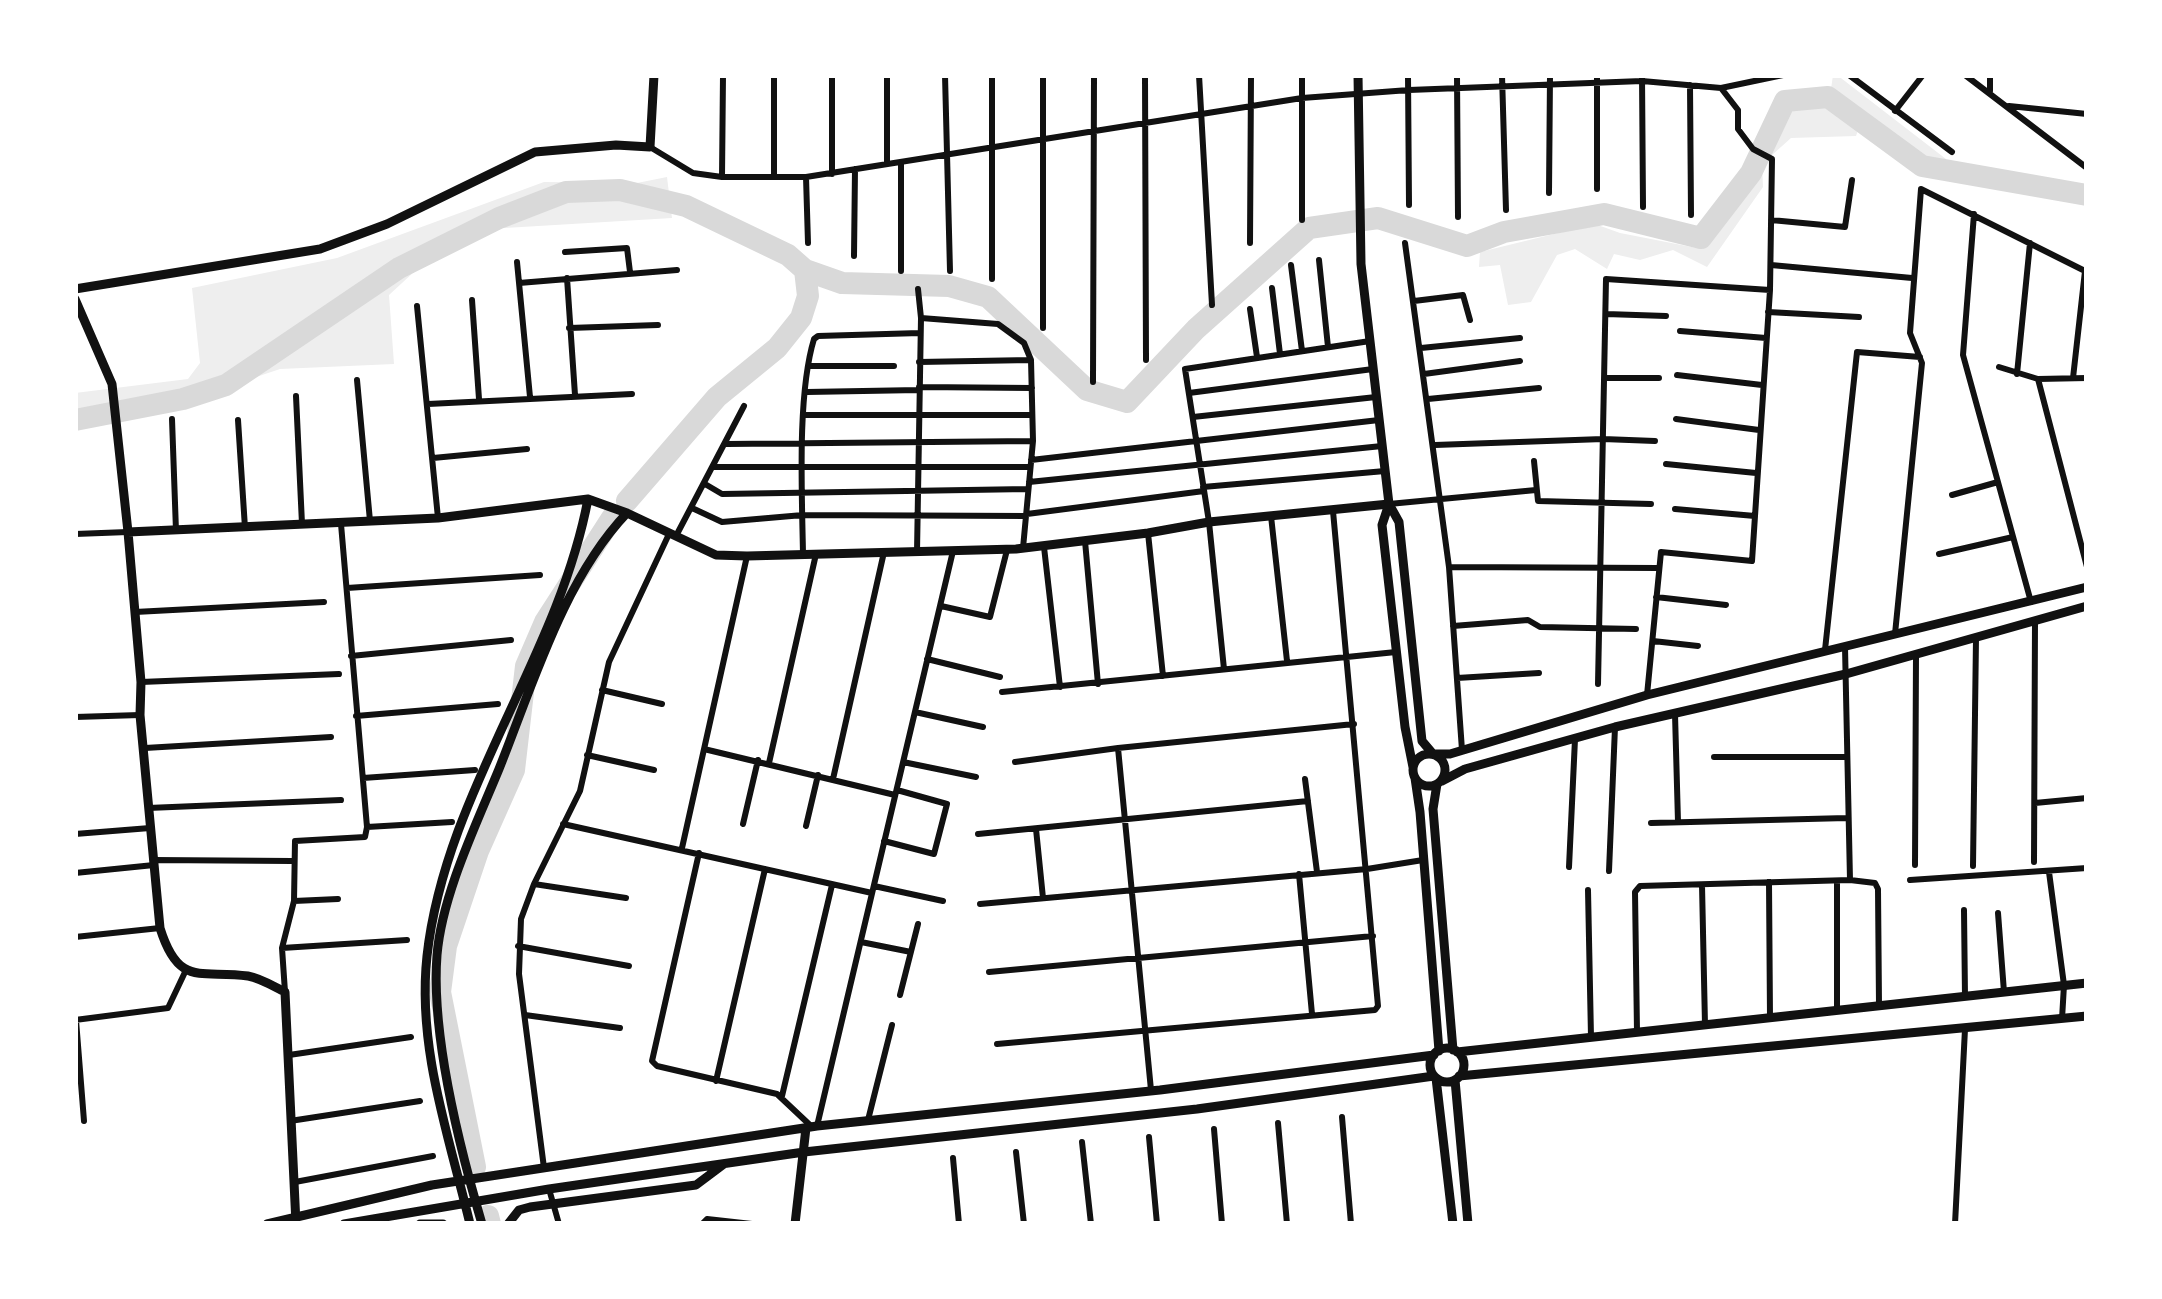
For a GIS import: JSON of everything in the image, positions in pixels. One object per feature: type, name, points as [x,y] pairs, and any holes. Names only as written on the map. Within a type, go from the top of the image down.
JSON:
[{"type":"street","points":[[650,147],[654,75]]},
{"type":"street","points":[[722,177],[723,75]]},
{"type":"street","points":[[774,75],[774,177]]},
{"type":"street","points":[[832,75],[832,174]]},
{"type":"street","points":[[887,75],[887,163]]},
{"type":"street","points":[[945,75],[950,270]]},
{"type":"street","points":[[992,75],[992,279]]},
{"type":"street","points":[[1043,75],[1043,328]]},
{"type":"street","points":[[1093,382],[1094,75]]},
{"type":"street","points":[[1145,75],[1146,360]]},
{"type":"street","points":[[1199,75],[1212,305]]},
{"type":"street","points":[[1250,243],[1251,75]]},
{"type":"street","points":[[1302,75],[1302,220]]},
{"type":"street","points":[[1358,75],[1361,264],[1388,504],[1382,525],[1423,860],[1436,1053],[1430,1068],[1435,1077],[1453,1224]]},
{"type":"street","points":[[1408,75],[1409,205]]},
{"type":"street","points":[[1456,75],[1458,216]]},
{"type":"street","points":[[1502,75],[1506,210]]},
{"type":"street","points":[[1549,193],[1550,75]]},
{"type":"street","points":[[1686,75],[1692,215]]},
{"type":"street","points":[[75,289],[320,249],[387,224],[535,152],[650,147],[680,168],[722,177],[806,177],[1302,98],[1550,86],[1597,79],[1642,78],[1721,88],[1783,75]]},
{"type":"street","points":[[1849,75],[1952,152]]},
{"type":"street","points":[[1895,111],[1923,75]]},
{"type":"street","points":[[1965,75],[2087,168]]},
{"type":"street","points":[[1990,75],[1990,92]]},
{"type":"street","points":[[1642,78],[1643,207]]},
{"type":"street","points":[[1597,79],[1597,189]]},
{"type":"street","points":[[1646,695],[1661,552],[1752,561],[1770,290],[1772,159],[1753,149],[1738,129],[1738,110],[1721,88]]},
{"type":"street","points":[[2008,106],[2087,114]]},
{"type":"street","points":[[901,162],[901,270]]},
{"type":"street","points":[[854,170],[854,256]]},
{"type":"street","points":[[806,177],[808,243]]},
{"type":"street","points":[[1772,220],[1845,227],[1852,180]]},
{"type":"street","points":[[1894,636],[1921,357],[1910,333],[1921,189],[2086,271],[2072,378]]},
{"type":"street","points":[[1974,214],[1963,356],[2031,602]]},
{"type":"street","points":[[1406,242],[1449,567],[1462,750]]},
{"type":"street","points":[[2017,374],[2030,243]]},
{"type":"street","points":[[565,252],[627,248],[630,272]]},
{"type":"street","points":[[1319,260],[1328,347]]},
{"type":"street","points":[[516,262],[530,397]]},
{"type":"street","points":[[1291,265],[1302,351]]},
{"type":"street","points":[[1771,265],[1912,278]]},
{"type":"street","points":[[519,283],[677,270]]},
{"type":"street","points":[[567,278],[574,395]]},
{"type":"street","points":[[1598,684],[1608,278],[1770,290]]},
{"type":"street","points":[[1272,288],[1280,354]]},
{"type":"street","points":[[917,552],[918,289]]},
{"type":"street","points":[[1414,300],[1463,295],[1470,320]]},
{"type":"street","points":[[75,300],[112,384],[160,928],[166,947],[186,970],[203,977],[250,976],[285,992]]},
{"type":"street","points":[[472,300],[479,400]]},
{"type":"street","points":[[417,306],[438,518]]},
{"type":"street","points":[[1250,309],[1257,357]]},
{"type":"street","points":[[1768,312],[1859,317]]},
{"type":"street","points":[[1606,314],[1666,316]]},
{"type":"street","points":[[920,318],[998,324],[1024,343],[1032,360],[1032,441],[1023,549]]},
{"type":"street","points":[[568,328],[658,325]]},
{"type":"street","points":[[1680,330],[1766,338]]},
{"type":"street","points":[[804,554],[805,415],[813,342],[818,336],[920,332]]},
{"type":"street","points":[[1421,348],[1520,338]]},
{"type":"street","points":[[1224,669],[1209,522],[1185,371],[1188,367],[1370,341]]},
{"type":"street","points":[[1825,650],[1857,352],[1921,357]]},
{"type":"street","points":[[920,362],[1032,360]]},
{"type":"street","points":[[1424,374],[1520,361]]},
{"type":"street","points":[[808,366],[894,366]]},
{"type":"street","points":[[1999,367],[2038,379],[2087,378]]},
{"type":"street","points":[[1189,393],[1373,370]]},
{"type":"street","points":[[1676,375],[1762,385]]},
{"type":"street","points":[[1605,378],[1659,378]]},
{"type":"street","points":[[2038,379],[2087,567]]},
{"type":"street","points":[[358,380],[370,521]]},
{"type":"street","points":[[807,392],[1032,388]]},
{"type":"street","points":[[1428,399],[1538,388]]},
{"type":"street","points":[[428,404],[632,394]]},
{"type":"street","points":[[296,396],[302,524]]},
{"type":"street","points":[[1192,417],[1376,398]]},
{"type":"street","points":[[544,1170],[518,946],[521,920],[534,884],[580,791],[609,662],[672,536],[715,468],[744,406]]},
{"type":"street","points":[[805,415],[1032,415]]},
{"type":"street","points":[[172,419],[176,532]]},
{"type":"street","points":[[1676,419],[1759,430]]},
{"type":"street","points":[[238,420],[245,528]]},
{"type":"street","points":[[715,468],[917,469],[1030,464],[1196,440],[1379,420]]},
{"type":"street","points":[[1435,445],[1602,439],[1655,442]]},
{"type":"street","points":[[727,444],[1032,441]]},
{"type":"street","points":[[705,484],[722,494],[917,492],[1029,486],[1382,446]]},
{"type":"street","points":[[432,458],[527,448]]},
{"type":"street","points":[[1534,461],[1538,501],[1652,504]]},
{"type":"street","points":[[1666,464],[1756,473]]},
{"type":"street","points":[[692,508],[722,522],[803,515],[1026,515],[1204,489],[1385,471]]},
{"type":"street","points":[[1952,494],[1998,482]]},
{"type":"street","points":[[75,534],[438,518],[588,499],[628,512],[716,554],[1006,550],[1148,534],[1209,522],[1536,490]]},
{"type":"street","points":[[470,1224],[444,1128],[428,1031],[427,960],[432,923],[444,868],[571,565],[588,499]]},
{"type":"street","points":[[1388,504],[1399,522],[1422,741],[1445,765],[1433,809],[1455,1051],[1464,1066],[1457,1078],[1468,1224]]},
{"type":"street","points":[[1675,510],[1755,516]]},
{"type":"street","points":[[997,1044],[1377,1008],[1374,936],[1333,511]]},
{"type":"street","points":[[482,1224],[466,1171],[438,1022],[437,954],[457,872],[575,586],[606,535],[628,512]]},
{"type":"street","points":[[1272,516],[1287,662]]},
{"type":"street","points":[[296,1220],[282,948],[294,902],[292,861],[296,841],[365,837],[367,827],[341,524]]},
{"type":"street","points":[[1148,534],[1163,676]]},
{"type":"street","points":[[1939,554],[2013,537]]},
{"type":"street","points":[[1086,541],[1098,684]]},
{"type":"street","points":[[1044,547],[1060,687]]},
{"type":"street","points":[[940,606],[990,618],[1006,550]]},
{"type":"street","points":[[795,1224],[804,1152],[873,890],[953,551]]},
{"type":"street","points":[[833,778],[884,552]]},
{"type":"street","points":[[769,763],[816,553]]},
{"type":"street","points":[[682,848],[746,556]]},
{"type":"street","points":[[1449,567],[1658,568]]},
{"type":"street","points":[[347,588],[540,574]]},
{"type":"street","points":[[1414,772],[1422,756],[1462,750],[1646,695],[2087,587]]},
{"type":"street","points":[[1656,597],[1726,605]]},
{"type":"street","points":[[134,612],[324,602]]},
{"type":"street","points":[[1414,772],[1427,786],[1465,769],[1615,727],[1846,674],[2087,606]]},
{"type":"street","points":[[1453,626],[1528,620],[1540,627],[1636,629]]},
{"type":"street","points":[[2034,862],[2036,620]]},
{"type":"street","points":[[1974,866],[1976,636]]},
{"type":"street","points":[[351,656],[511,640]]},
{"type":"street","points":[[1652,641],[1698,646]]},
{"type":"street","points":[[1845,646],[1850,880]]},
{"type":"street","points":[[1002,692],[1347,654],[1397,652]]},
{"type":"street","points":[[1916,654],[1916,865]]},
{"type":"street","points":[[928,659],[1000,677]]},
{"type":"street","points":[[1457,678],[1539,673]]},
{"type":"street","points":[[140,682],[339,674]]},
{"type":"street","points":[[602,690],[662,704]]},
{"type":"street","points":[[356,716],[498,704]]},
{"type":"street","points":[[915,712],[983,727]]},
{"type":"street","points":[[1675,713],[1678,822]]},
{"type":"street","points":[[75,717],[140,715]]},
{"type":"street","points":[[1015,762],[1354,724]]},
{"type":"street","points":[[1609,871],[1615,727]]},
{"type":"street","points":[[144,748],[331,737]]},
{"type":"street","points":[[1569,867],[1575,738]]},
{"type":"street","points":[[704,748],[947,804],[934,854],[884,841]]},
{"type":"street","points":[[1118,748],[1151,1090]]},
{"type":"street","points":[[586,755],[654,770]]},
{"type":"street","points":[[1714,757],[1846,757]]},
{"type":"street","points":[[743,824],[758,760]]},
{"type":"street","points":[[903,762],[976,778]]},
{"type":"street","points":[[363,778],[475,770]]},
{"type":"street","points":[[806,826],[818,775]]},
{"type":"street","points":[[1305,779],[1318,872]]},
{"type":"street","points":[[2035,803],[2087,798]]},
{"type":"street","points":[[148,808],[341,800]]},
{"type":"street","points":[[978,834],[1308,801]]},
{"type":"street","points":[[1650,823],[1846,818]]},
{"type":"street","points":[[367,827],[452,822]]},
{"type":"street","points":[[563,824],[832,884],[943,900]]},
{"type":"street","points":[[75,834],[150,828]]},
{"type":"street","points":[[1036,829],[1044,898]]},
{"type":"street","points":[[699,853],[652,1062],[782,1096],[812,1127]]},
{"type":"street","points":[[980,904],[1423,860]]},
{"type":"street","points":[[75,873],[154,862],[292,861]]},
{"type":"street","points":[[1910,880],[2087,868]]},
{"type":"street","points":[[716,1081],[764,869]]},
{"type":"street","points":[[2048,872],[2064,986],[2062,1018]]},
{"type":"street","points":[[1299,874],[1312,1014]]},
{"type":"street","points":[[1837,880],[1837,1012]]},
{"type":"street","points":[[1769,882],[1770,1019]]},
{"type":"street","points":[[1637,1033],[1635,890],[1640,886],[1870,882],[1878,890],[1879,1007]]},
{"type":"street","points":[[534,884],[626,898]]},
{"type":"street","points":[[782,1096],[832,884]]},
{"type":"street","points":[[1702,884],[1704,1025]]},
{"type":"street","points":[[1588,890],[1591,1038]]},
{"type":"street","points":[[294,902],[338,899]]},
{"type":"street","points":[[1964,910],[1965,997]]},
{"type":"street","points":[[1998,912],[2004,992]]},
{"type":"street","points":[[900,994],[918,924]]},
{"type":"street","points":[[75,937],[160,928]]},
{"type":"street","points":[[989,972],[1374,936]]},
{"type":"street","points":[[282,948],[407,940]]},
{"type":"street","points":[[860,942],[911,952]]},
{"type":"street","points":[[518,946],[629,966]]},
{"type":"street","points":[[84,1121],[76,1020],[168,1008],[186,970]]},
{"type":"street","points":[[268,1224],[432,1185],[812,1127],[1195,1085],[1436,1053],[2087,983]]},
{"type":"street","points":[[525,1014],[620,1028]]},
{"type":"street","points":[[344,1224],[804,1152],[1435,1077],[1444,1082],[2087,1016]]},
{"type":"street","points":[[868,1120],[892,1025]]},
{"type":"street","points":[[1955,1224],[1965,1029]]},
{"type":"street","points":[[287,1056],[411,1037]]},
{"type":"street","points":[[1195,1085],[1197,1108]]},
{"type":"street","points":[[288,1122],[420,1101]]},
{"type":"street","points":[[1342,1117],[1352,1224]]},
{"type":"street","points":[[1278,1122],[1287,1224]]},
{"type":"street","points":[[1214,1129],[1222,1224]]},
{"type":"street","points":[[1149,1136],[1157,1224]]},
{"type":"street","points":[[1082,1142],[1091,1224]]},
{"type":"street","points":[[1016,1152],[1024,1224]]},
{"type":"street","points":[[294,1182],[433,1156]]},
{"type":"street","points":[[952,1158],[959,1224]]},
{"type":"street","points":[[508,1224],[519,1210],[530,1207],[696,1184],[725,1164]]},
{"type":"street","points":[[549,1189],[559,1224]]},
{"type":"street","points":[[702,1224],[706,1219],[752,1224]]},
{"type":"street","points":[[420,1224],[443,1224]]},
{"type":"shaded area","points":[[1833,75],[1946,159],[1936,168],[1830,96]]},
{"type":"shaded area","points":[[1794,106],[1828,106],[1860,124],[1856,136],[1791,138],[1762,164],[1763,187],[1707,267],[1673,250],[1640,260],[1614,254],[1607,269],[1575,249],[1557,255],[1531,302],[1508,305],[1500,265],[1479,267],[1480,252],[1595,224],[1620,233],[1697,248],[1727,216],[1768,135]]},
{"type":"shaded area","points":[[667,177],[672,218],[488,229],[415,271],[389,295],[394,364],[280,369],[179,403],[75,422],[75,393],[188,379],[200,363],[192,288],[337,258],[544,182],[637,183]]},
{"type":"waterway","points":[[805,270],[842,283],[949,286],[988,297],[1087,390],[1127,402],[1196,329],[1309,228],[1378,218],[1467,246],[1504,232],[1604,214],[1701,238],[1751,173],[1785,101],[1828,97],[1922,166],[2087,195]]},
{"type":"waterway","points":[[75,420],[183,399],[226,385],[399,268],[499,218],[566,192],[620,190],[686,206],[788,255],[805,270],[808,296],[801,318],[777,348],[717,397],[627,501]]},
{"type":"waterway","points":[[475,1167],[440,992],[446,946],[478,851],[514,770],[526,666],[545,622],[612,518]]},
{"type":"waterway","points":[[488,1216],[490,1224]]}]
